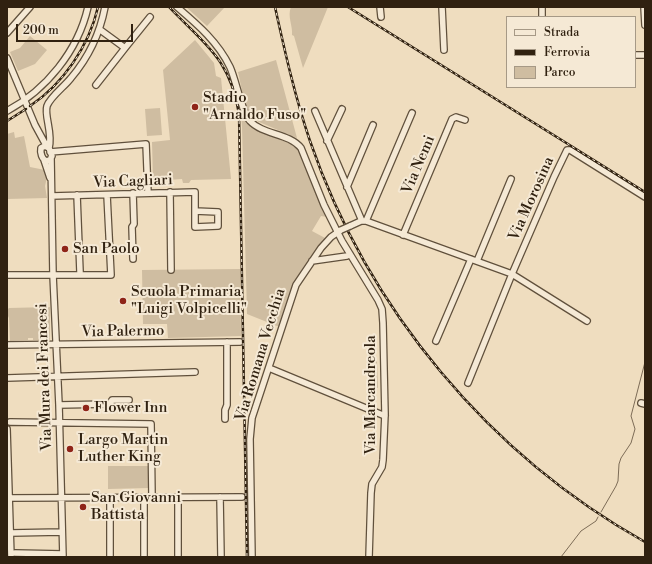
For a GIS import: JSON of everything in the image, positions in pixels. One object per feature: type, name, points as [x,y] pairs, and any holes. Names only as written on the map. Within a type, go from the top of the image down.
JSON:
[{"type":"street","points":[[7,33],[30,7]]},
{"type":"street","points":[[7,112],[25,101],[64,61],[80,30],[88,7]]},
{"type":"street","name":"Via Mura dei Francesi","points":[[63,556],[61,532],[59,405],[53,275],[52,196],[49,151],[51,140],[46,110],[49,103],[79,68],[89,51],[99,28],[105,7]]},
{"type":"street","name":"Via Marcandreola","points":[[178,7],[210,37],[223,54],[232,71],[244,113],[249,121],[294,142],[301,148],[326,209],[340,230],[342,241],[375,294],[382,309],[384,323],[385,416],[383,463],[372,484],[369,557]]},
{"type":"street","points":[[380,7],[381,17]]},
{"type":"street","points":[[442,7],[444,50]]},
{"type":"street","points":[[644,7],[645,24]]},
{"type":"street","points":[[96,85],[150,17]]},
{"type":"street","points":[[99,28],[126,48]]},
{"type":"street","points":[[7,58],[35,125],[49,151],[48,161],[44,160]]},
{"type":"street","points":[[328,141],[342,109]]},
{"type":"street","points":[[315,111],[347,187],[364,221]]},
{"type":"street","points":[[364,221],[412,113]]},
{"type":"street","name":"Via Nemi","points":[[403,235],[452,119],[456,117],[465,120]]},
{"type":"street","name":"Via Mura dei Francesi","points":[[35,125],[41,155],[50,177],[52,196]]},
{"type":"street","points":[[347,187],[373,125]]},
{"type":"street","points":[[49,151],[146,144],[148,193]]},
{"type":"street","points":[[40,148],[45,146],[49,151]]},
{"type":"street","name":"Via Morosina","points":[[468,383],[512,274],[567,150],[570,150],[645,196]]},
{"type":"street","name":"Via Morosina","points":[[477,261],[511,179]]},
{"type":"street","points":[[170,192],[171,270]]},
{"type":"street","name":"Via Cagliari","points":[[52,196],[195,192],[195,212],[195,227],[218,226],[218,212],[195,212]]},
{"type":"street","points":[[132,259],[132,227],[134,224],[133,193]]},
{"type":"street","points":[[7,274],[111,274],[108,195]]},
{"type":"street","points":[[77,196],[80,272]]},
{"type":"street","points":[[340,230],[364,221],[477,261],[512,274],[587,321]]},
{"type":"street","name":"Via Romana Vecchia","points":[[252,557],[250,428],[268,368],[296,285],[321,248],[331,236],[340,230]]},
{"type":"street","points":[[331,236],[342,241]]},
{"type":"street","points":[[312,261],[347,256],[350,254]]},
{"type":"street","points":[[436,341],[471,259]]},
{"type":"street","points":[[225,419],[225,410],[227,405],[227,342]]},
{"type":"street","name":"Via Palermo","points":[[7,345],[240,342]]},
{"type":"street","points":[[268,368],[385,416]]},
{"type":"street","points":[[7,378],[195,372]]},
{"type":"street","points":[[59,405],[110,404],[112,400],[129,400]]},
{"type":"street","points":[[10,422],[151,424],[152,497]]},
{"type":"street","points":[[7,429],[9,532],[13,555],[63,556]]},
{"type":"street","points":[[144,497],[144,557]]},
{"type":"street","points":[[178,497],[178,557]]},
{"type":"street","points":[[220,497],[221,557]]},
{"type":"street","points":[[8,498],[242,497]]},
{"type":"street","points":[[110,498],[110,557]]},
{"type":"street","points":[[9,532],[61,532]]},
{"type":"green space","points":[[186,7],[225,7],[207,26]]},
{"type":"green space","points":[[291,7],[328,7],[303,68],[294,36],[292,35],[290,17]]},
{"type":"green space","points":[[30,36],[47,50],[35,64],[18,71],[10,52],[20,48]]},
{"type":"green space","name":"Stadio \"Arnaldo Fuso\"","points":[[195,40],[214,63],[216,76],[221,78],[231,179],[191,180],[189,183],[183,183],[182,179],[153,181],[152,142],[170,140],[163,70]]},
{"type":"green space","points":[[276,60],[297,138],[259,122],[254,118],[247,106],[242,92],[238,72]]},
{"type":"green space","points":[[160,108],[162,135],[147,136],[145,109]]},
{"type":"green space","points":[[241,114],[252,127],[293,145],[298,149],[327,217],[321,216],[312,231],[325,238],[323,246],[296,285],[282,328],[247,314]]},
{"type":"green space","points":[[14,132],[15,138],[24,136],[30,167],[45,170],[47,177],[45,186],[47,198],[7,199],[7,134]]},
{"type":"green space","points":[[240,269],[241,336],[168,338],[167,324],[143,324],[142,270]]},
{"type":"green space","points":[[50,307],[50,340],[33,340],[33,338],[28,338],[28,340],[10,341],[9,318],[7,314],[7,310],[9,308]]},
{"type":"green space","points":[[377,361],[378,388],[372,386],[374,382],[373,380],[367,377],[372,362]]},
{"type":"green space","points":[[108,466],[148,466],[149,488],[108,489]]},
{"type":"waterway","points":[[601,512],[616,486],[621,458],[631,443],[635,429],[631,416],[645,362]]},
{"type":"waterway","points":[[561,557],[581,531],[596,521],[598,517]]},
{"type":"railway","points":[[30,106],[53,87],[73,63],[88,36],[98,7]]},
{"type":"railway","points":[[169,7],[205,43],[222,66],[235,95],[239,114],[247,557]]},
{"type":"railway","points":[[275,7],[291,74],[310,141],[335,203],[365,263],[401,319],[441,372],[486,421],[535,466],[588,507],[645,542]]},
{"type":"railway","points":[[348,7],[645,192]]},
{"type":"railway","points":[[7,121],[26,109]]},
{"type":"place","name":"Stadio \"Arnaldo Fuso\"","points":[[195,107]]},
{"type":"place","name":"San Paolo","points":[[65,249]]},
{"type":"place","name":"Scuola Primaria \"Luigi Volpicelli\"","points":[[123,301]]},
{"type":"place","name":"Flower Inn","points":[[86,408]]},
{"type":"place","name":"Largo Martin Luther King","points":[[70,449]]},
{"type":"place","name":"San Giovanni Battista","points":[[83,507]]}]
